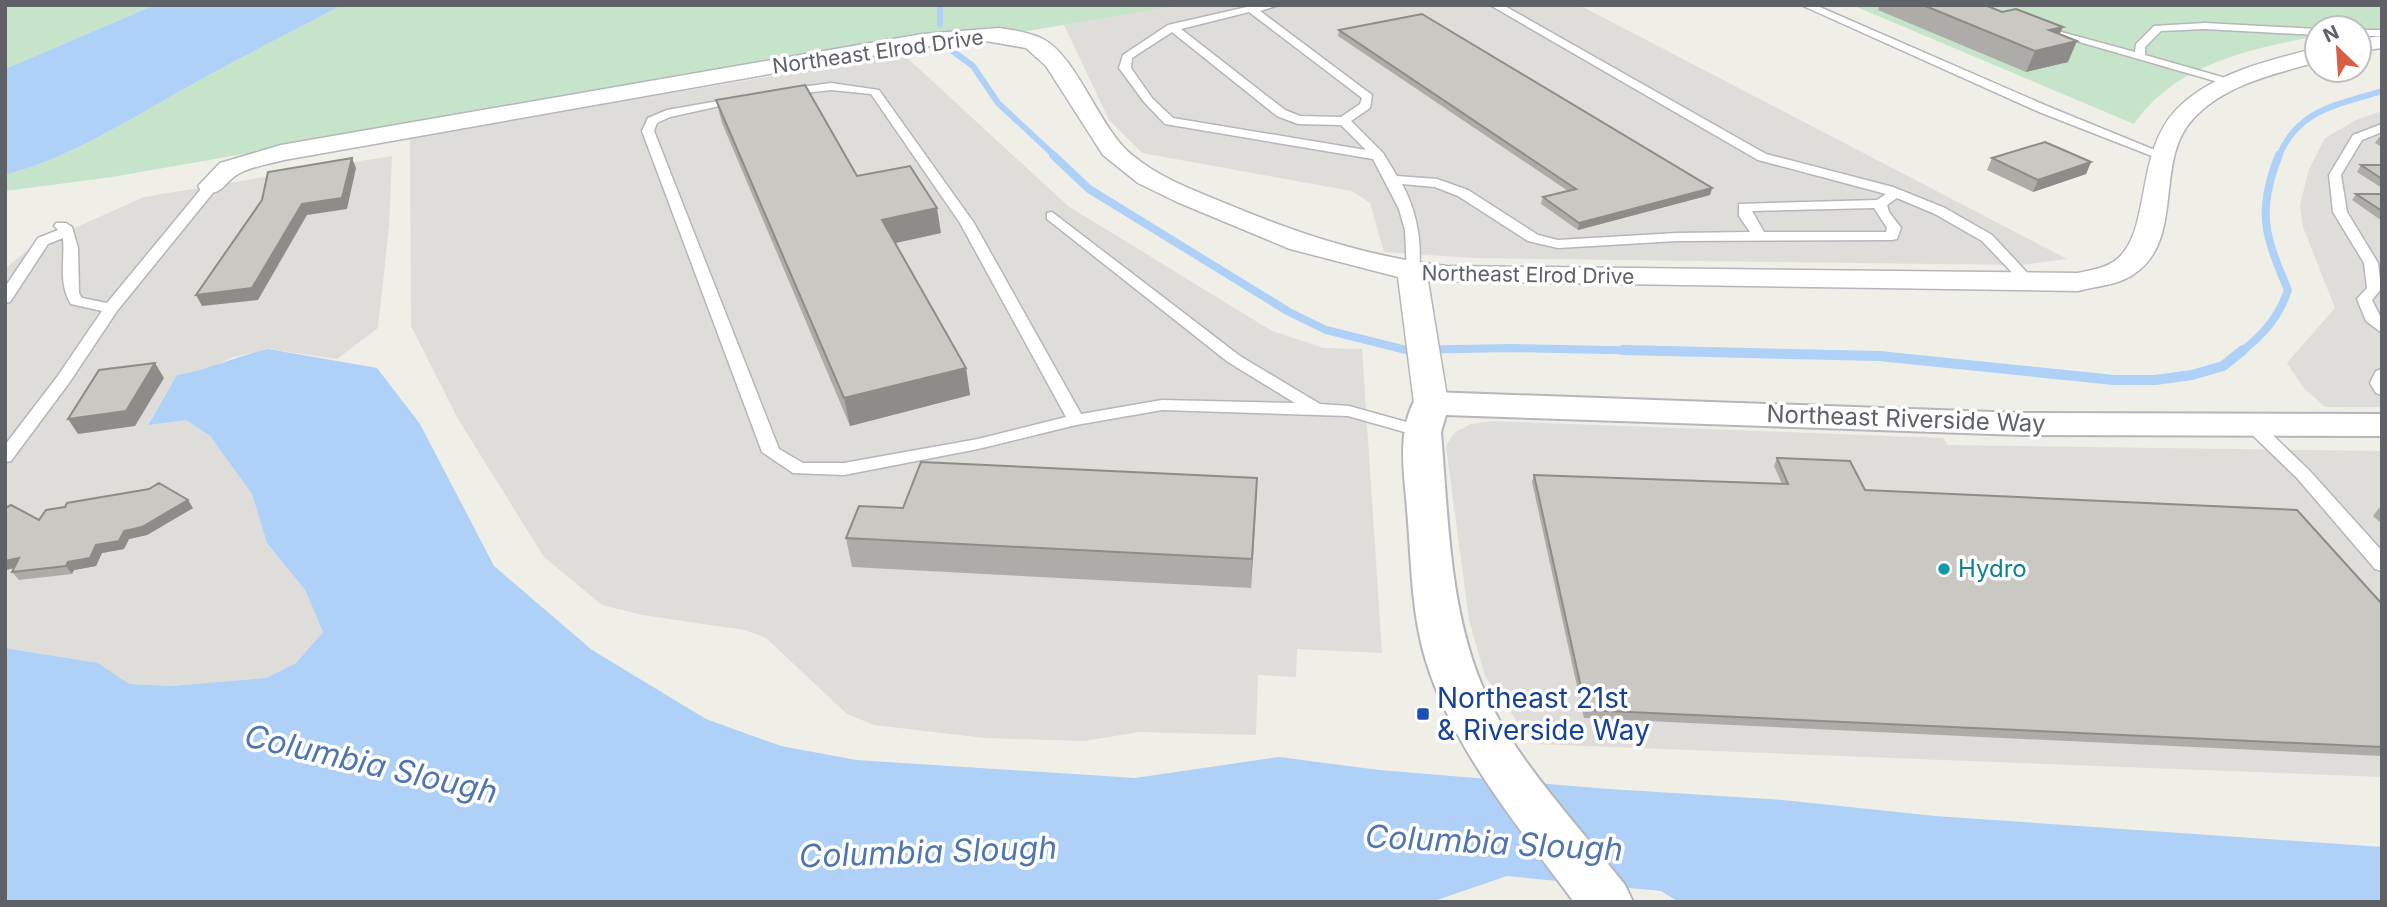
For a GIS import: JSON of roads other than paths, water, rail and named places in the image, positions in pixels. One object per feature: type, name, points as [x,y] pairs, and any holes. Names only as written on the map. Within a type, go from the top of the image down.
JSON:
[{"type":"street","name":"Northeast Elrod Drive","points":[[211,186],[229,168],[293,150],[900,45],[998,36],[1024,40],[1044,49],[1100,136],[1136,170],[1158,184],[1307,247],[1373,266],[1447,275],[2078,282],[2126,267],[2148,237],[2161,156],[2173,128],[2185,115],[2200,101],[2232,83],[2303,60]]},
{"type":"street","points":[[1412,272],[1419,303],[1428,405],[1438,614],[1445,647],[1459,688],[1504,769],[1606,902]]},
{"type":"street","name":"Northeast Riverside Way","points":[[1428,405],[1875,420],[2382,425]]},
{"type":"lane","points":[[1274,5],[1188,21],[1160,32],[1127,57],[1125,68],[1147,100],[1169,121],[1379,156]]},
{"type":"lane","points":[[1495,5],[1762,157],[1895,193],[1940,211],[1987,238],[2028,281]]},
{"type":"lane","points":[[1806,5],[2043,109],[2161,156]]},
{"type":"lane","points":[[1172,27],[1281,113],[1298,120],[1344,121],[1367,106],[1368,97],[1251,9]]},
{"type":"lane","points":[[2140,58],[2140,47],[2158,28],[2205,26],[2303,32]]},
{"type":"lane","points":[[2037,28],[2232,83]]},
{"type":"lane","points":[[1076,420],[967,223],[876,92],[859,87],[825,85],[667,114],[652,121],[648,131],[771,452],[800,469],[844,469],[978,444],[1076,420],[1162,405],[1349,411],[1428,405]]},
{"type":"lane","points":[[1344,121],[1368,140],[1394,180],[1417,249],[1412,272]]},
{"type":"lane","points":[[2382,128],[2357,138],[2334,175],[2340,212],[2371,263],[2374,289],[2364,299],[2371,318],[2382,328]]},
{"type":"lane","points":[[1394,180],[1437,183],[1463,192],[1533,238],[1558,244],[1677,237],[1892,236],[1894,228],[1882,213],[1880,204]]},
{"type":"lane","points":[[5,457],[63,380],[111,308],[211,186]]},
{"type":"lane","points":[[1760,237],[1746,216],[1744,207],[1880,204],[1895,193]]},
{"type":"lane","points":[[1052,216],[1234,359],[1316,409]]},
{"type":"lane","points":[[5,299],[43,242],[64,229],[71,240],[69,289],[76,301],[111,308]]},
{"type":"lane","points":[[2382,374],[2378,383],[2382,390]]},
{"type":"lane","points":[[2252,425],[2303,474],[2382,564]]},
{"type":"water","points":[[155,5],[342,5],[96,138],[52,159],[5,175],[5,69]]},
{"type":"water","name":"Columbia Slough","points":[[268,349],[377,368],[420,424],[494,566],[592,650],[706,719],[781,746],[856,760],[1135,778],[1279,757],[1379,770],[1783,800],[1935,816],[2382,847],[2382,902],[1679,902],[1661,891],[1507,876],[1431,902],[5,902],[5,648],[98,663],[129,684],[172,686],[266,678],[296,663],[323,632],[305,590],[267,543],[252,494],[210,436],[186,420],[148,425],[177,375]]},
{"type":"waterway","points":[[940,5],[940,24]]},
{"type":"waterway","points":[[947,47],[973,66],[998,103],[1055,156]]},
{"type":"waterway","points":[[2279,156],[2287,140],[2308,118],[2335,105],[2382,91]]},
{"type":"waterway","points":[[1053,155],[1089,189],[1289,312],[1326,330],[1406,350],[1509,348],[1704,352]]},
{"type":"waterway","points":[[2241,352],[2269,325],[2288,290],[2266,224],[2267,193],[2279,155]]},
{"type":"waterway","points":[[1623,350],[1879,356],[2114,380],[2155,380],[2192,375],[2223,366],[2243,350]]},
{"type":"place","name":"Hydro","points":[[1944,569]]},
{"type":"place","name":"Northeast 21st & Riverside Way","points":[[1423,714]]}]
